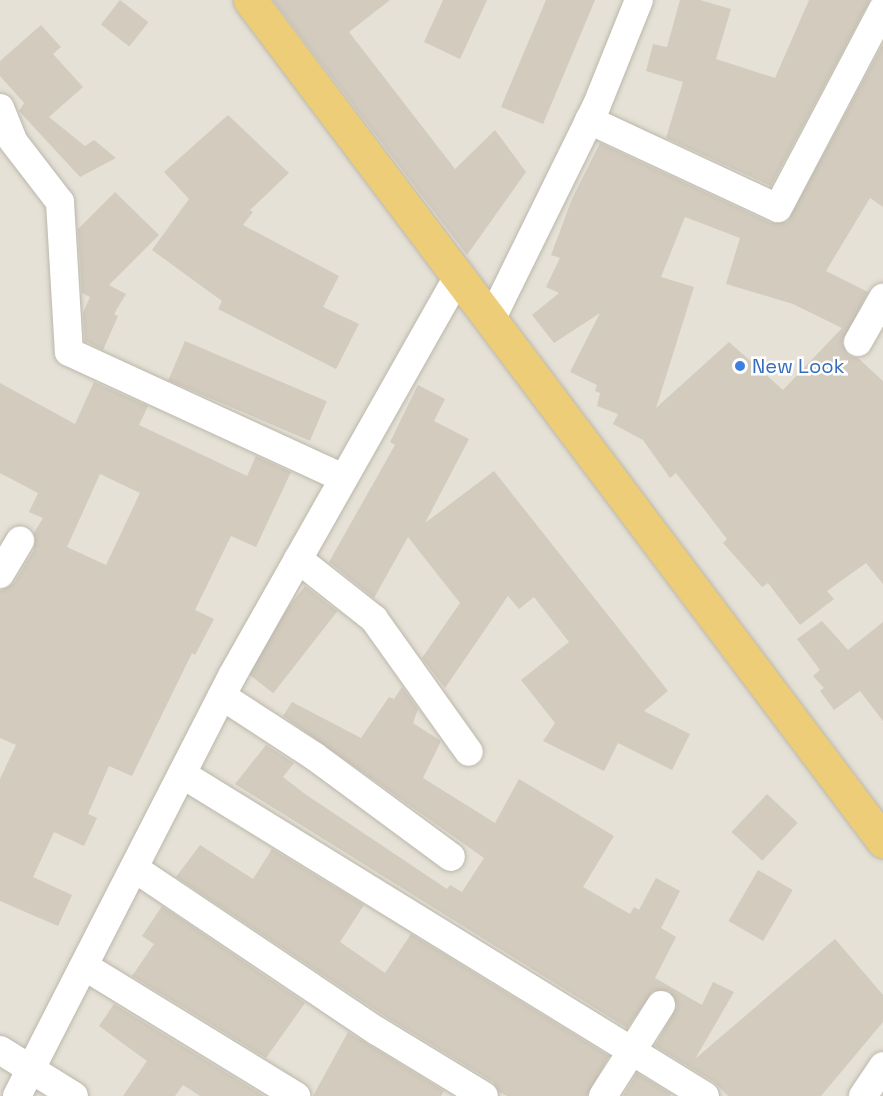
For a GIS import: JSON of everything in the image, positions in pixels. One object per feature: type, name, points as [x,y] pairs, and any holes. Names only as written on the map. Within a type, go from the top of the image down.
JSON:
[{"type":"highway","points":[[250,0],[883,841]]},
{"type":"street","points":[[491,321],[590,120],[639,0]]},
{"type":"street","points":[[590,120],[778,208],[883,9]]},
{"type":"street","points":[[0,108],[13,141],[60,202],[69,352],[344,478]]},
{"type":"street","points":[[17,1096],[222,696],[458,276]]},
{"type":"street","points":[[858,342],[883,298]]},
{"type":"street","points":[[0,574],[20,541]]},
{"type":"street","points":[[298,559],[374,619],[469,752]]},
{"type":"street","points":[[222,696],[314,756],[451,857]]},
{"type":"street","points":[[182,774],[630,1054],[705,1096]]},
{"type":"street","points":[[134,868],[376,1031],[484,1096]]},
{"type":"street","points":[[84,966],[296,1096]]},
{"type":"street","points":[[603,1096],[660,1005]]},
{"type":"street","points":[[0,1050],[74,1096]]},
{"type":"street","points":[[863,1096],[883,1066]]},
{"type":"shaded area","points":[[0,0],[883,0],[883,1096],[0,1096]]},
{"type":"building","points":[[120,0],[148,22],[129,47],[101,24]]},
{"type":"building","points":[[273,0],[390,0],[349,32],[455,169],[495,130],[526,172],[467,255]]},
{"type":"building","points":[[443,0],[487,0],[460,59],[424,42]]},
{"type":"building","points":[[546,0],[595,0],[543,124],[501,107]]},
{"type":"building","points":[[680,0],[700,0],[731,9],[716,59],[775,78],[809,0],[870,0],[771,186],[666,138],[683,82],[646,71],[653,44],[667,47]]},
{"type":"building","points":[[41,25],[61,47],[53,54],[83,87],[49,117],[85,146],[94,140],[116,158],[80,177],[19,111],[24,103],[0,76],[0,61]]},
{"type":"building","points":[[883,44],[883,207],[870,198],[826,271],[868,292],[842,343],[849,356],[858,358],[883,381],[883,584],[866,563],[827,591],[834,599],[800,625],[768,583],[762,587],[723,543],[727,539],[676,473],[670,478],[643,440],[613,424],[618,414],[597,406],[600,393],[595,391],[597,385],[570,372],[600,313],[554,343],[532,315],[559,293],[546,287],[560,258],[551,255],[572,199],[600,143],[771,223],[787,222]],"holes":[[[685,217],[740,238],[726,284],[793,304],[842,328],[783,390],[729,342],[656,408],[694,287],[661,277]]]},
{"type":"building","points":[[228,115],[289,173],[250,210],[253,212],[243,225],[339,276],[323,307],[359,324],[336,369],[218,309],[222,301],[152,250],[189,199],[164,172]]},
{"type":"building","points":[[115,192],[159,235],[109,285],[126,294],[114,314],[118,316],[103,350],[85,341],[83,313],[90,297],[82,293],[78,229]]},
{"type":"building","points":[[185,341],[327,401],[310,441],[168,381]]},
{"type":"building","points":[[94,382],[148,406],[139,425],[247,476],[256,456],[291,472],[256,547],[231,536],[195,610],[214,619],[195,655],[192,653],[132,776],[109,766],[88,814],[97,818],[84,846],[54,832],[33,877],[72,895],[58,926],[0,901],[0,779],[16,745],[0,738],[0,591],[14,583],[34,550],[34,533],[43,518],[29,512],[38,493],[0,473],[0,383],[75,424]],"holes":[[[100,474],[140,493],[106,565],[67,547]]]},
{"type":"building","points":[[418,385],[445,399],[434,421],[469,439],[425,523],[494,471],[668,691],[644,711],[690,734],[672,770],[618,743],[604,771],[543,741],[555,723],[521,680],[569,642],[534,597],[519,609],[508,596],[445,688],[422,658],[460,603],[408,537],[374,598],[329,562],[395,445],[390,442]]},
{"type":"building","points":[[305,586],[337,611],[273,693],[241,668]]},
{"type":"building","points":[[822,621],[848,650],[883,622],[883,721],[860,691],[834,710],[820,691],[824,688],[813,676],[820,670],[797,639]]},
{"type":"building","points":[[402,687],[418,709],[413,723],[441,741],[423,778],[495,823],[519,779],[614,836],[583,887],[630,914],[634,907],[639,910],[656,878],[680,891],[661,928],[676,937],[655,978],[702,1005],[713,982],[734,992],[695,1059],[835,939],[883,995],[883,1022],[821,1096],[728,1096],[714,1082],[655,1046],[677,1006],[669,991],[653,991],[627,1028],[235,784],[266,745],[294,763],[283,777],[305,794],[447,889],[450,885],[462,892],[484,858],[283,716],[292,702],[361,738],[389,697],[394,699]]},
{"type":"building","points":[[767,794],[798,823],[762,861],[732,832]]},
{"type":"building","points":[[200,845],[253,879],[272,849],[364,905],[340,942],[385,973],[411,934],[609,1056],[587,1096],[507,1096],[499,1092],[493,1082],[386,1017],[176,877]]},
{"type":"building","points":[[758,870],[793,890],[763,941],[728,921]]},
{"type":"building","points":[[162,906],[305,1003],[266,1058],[132,976],[154,944],[142,936]]},
{"type":"building","points":[[114,1004],[264,1096],[200,1096],[183,1085],[175,1096],[123,1096],[147,1061],[99,1026]]},
{"type":"building","points":[[348,1032],[444,1091],[441,1096],[313,1096]]},
{"type":"building","points":[[637,1073],[671,1094],[670,1096],[623,1096]]},
{"type":"place","name":"New Look","points":[[740,366]]}]
